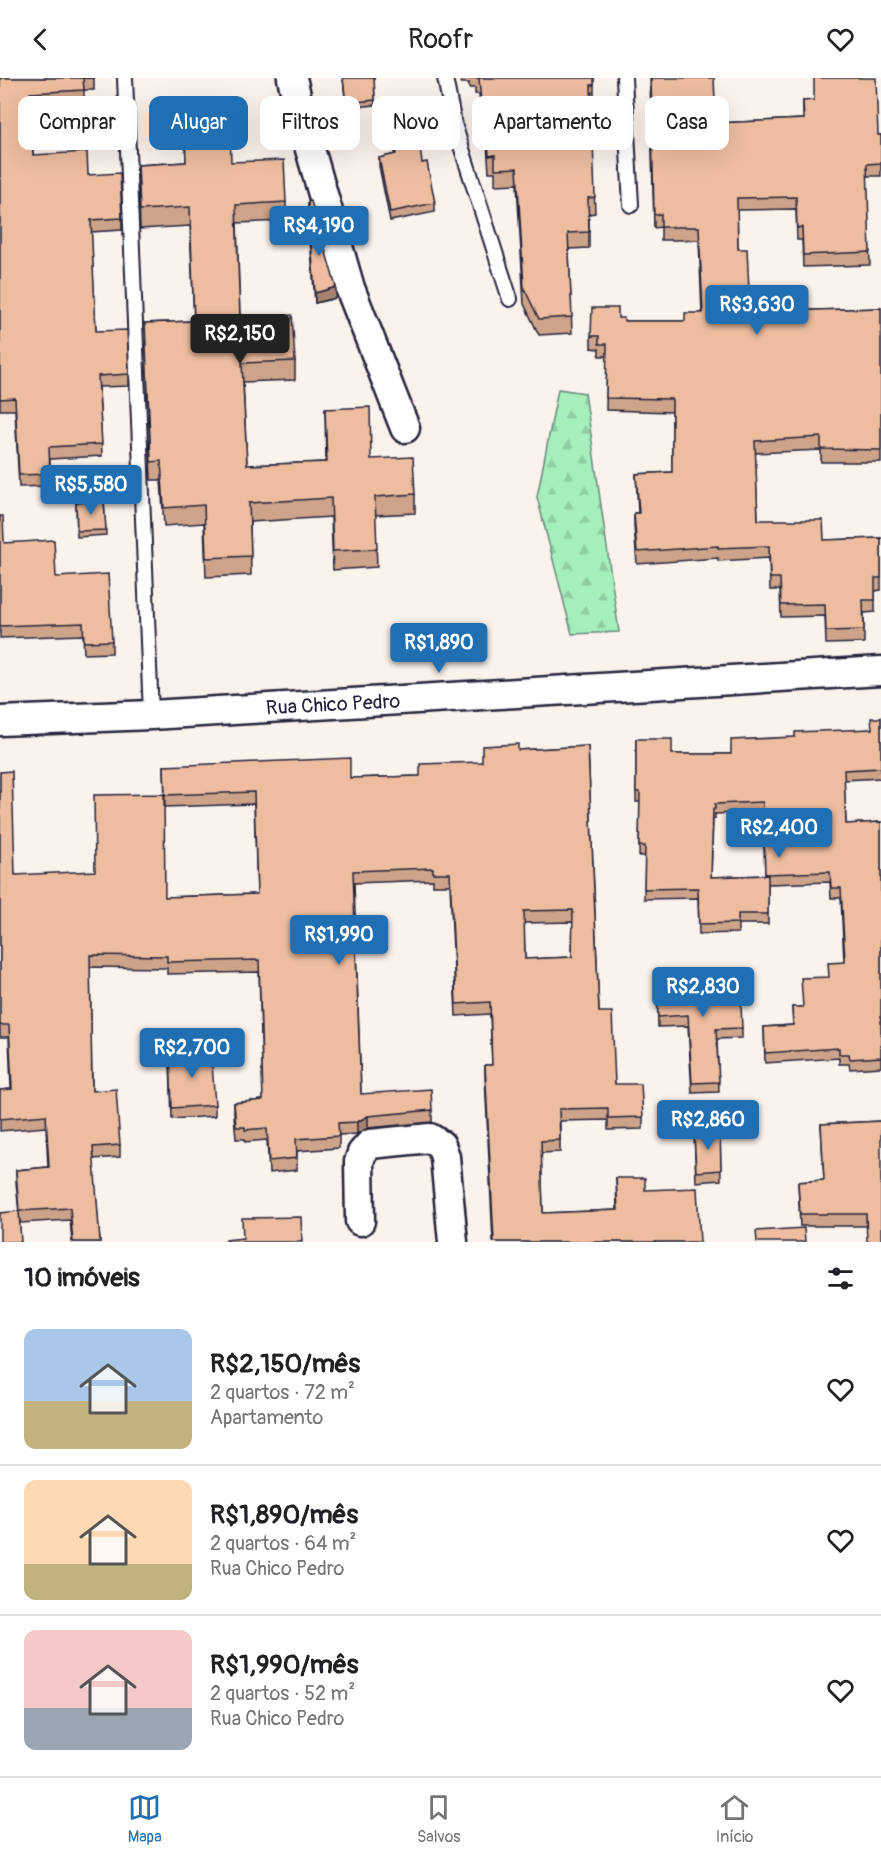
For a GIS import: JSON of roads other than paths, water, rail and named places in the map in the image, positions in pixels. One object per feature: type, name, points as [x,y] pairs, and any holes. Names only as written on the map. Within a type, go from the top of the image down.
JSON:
[{"type":"street","points":[[292,78],[303,125],[350,288],[405,428]]},
{"type":"street","name":"Rua Chico Pedro","points":[[0,721],[151,715],[881,671]]},
{"type":"street","points":[[360,1221],[359,1162],[370,1144],[430,1138],[441,1145],[445,1157],[453,1242]]},
{"type":"lane","points":[[125,78],[151,715]]},
{"type":"lane","points":[[445,78],[454,124],[510,299]]},
{"type":"lane","points":[[624,78],[631,204]]}]
